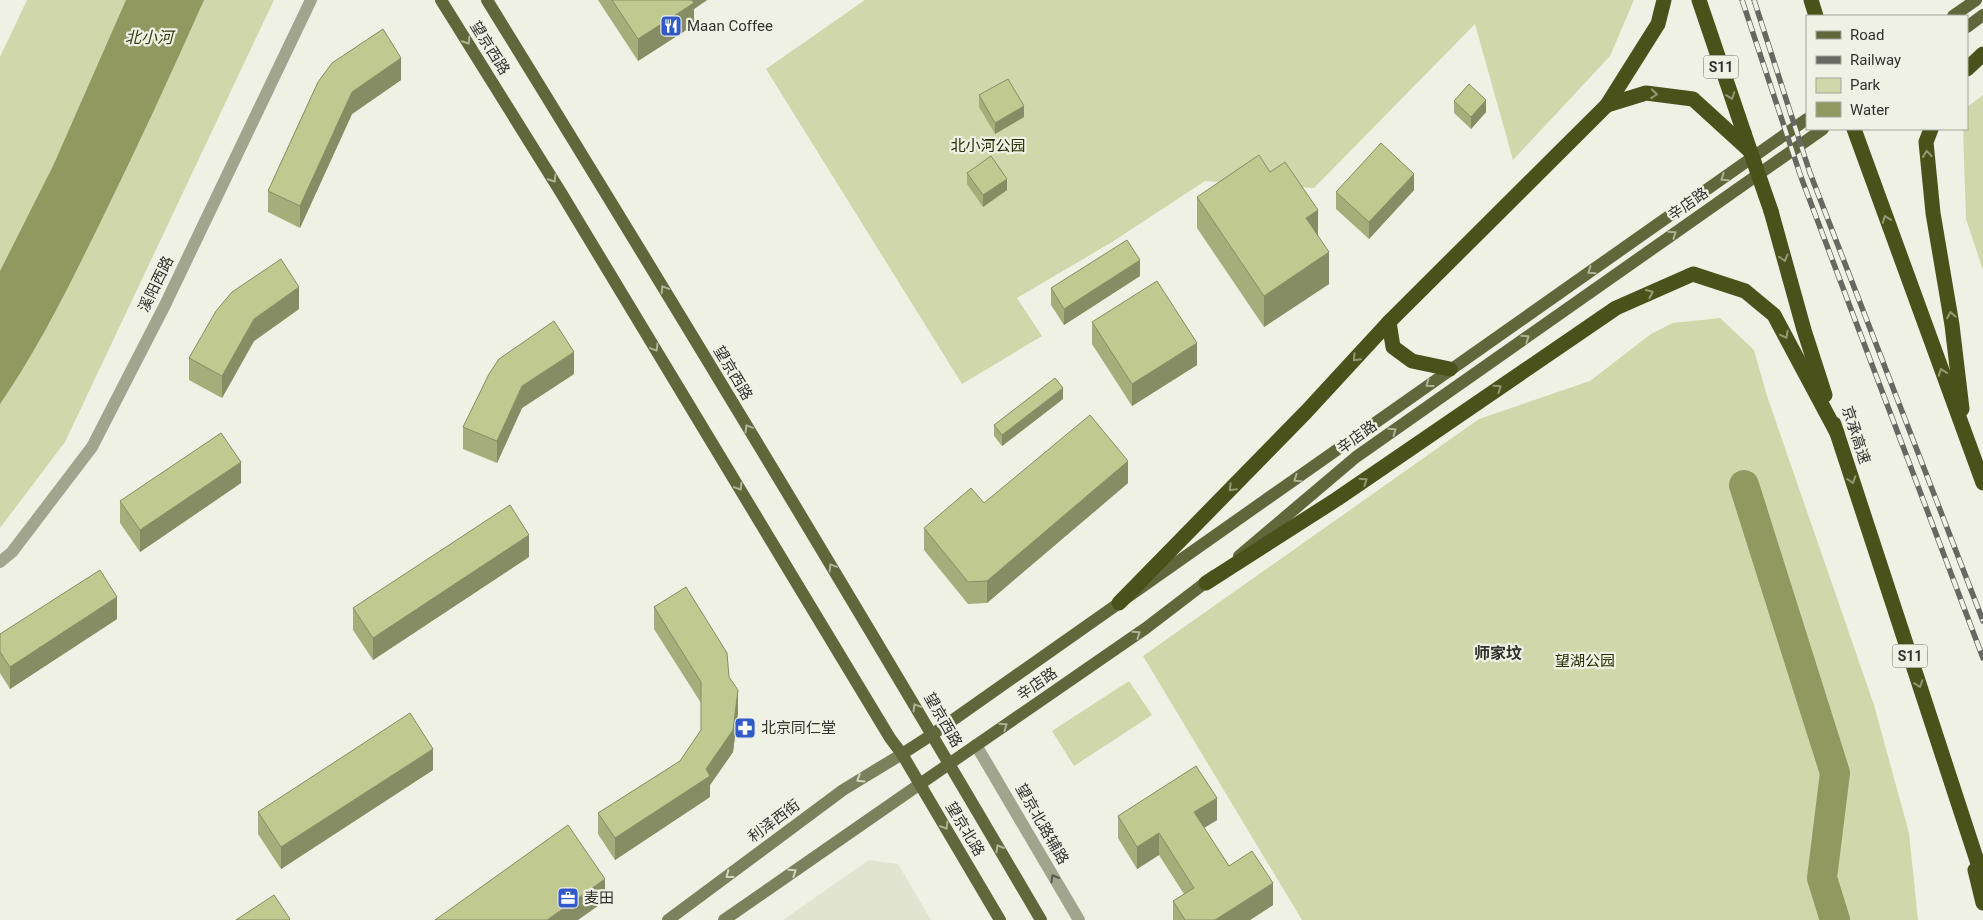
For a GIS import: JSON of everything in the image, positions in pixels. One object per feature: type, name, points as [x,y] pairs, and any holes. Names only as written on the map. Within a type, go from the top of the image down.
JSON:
[{"type":"highway","points":[[1120,603],[1306,412],[1389,322],[1607,105],[1658,24],[1664,0]]},
{"type":"highway","name":"京承高速","points":[[1698,0],[1771,211],[1804,330],[1983,879]]},
{"type":"highway","points":[[1811,0],[1816,15]]},
{"type":"highway","points":[[1968,68],[1983,54]]},
{"type":"highway","points":[[1607,105],[1646,93],[1693,99],[1750,151]]},
{"type":"highway","points":[[1854,130],[1983,483]]},
{"type":"highway","points":[[1931,130],[1926,142],[1933,213],[1952,325],[1964,433]]},
{"type":"highway","points":[[1206,583],[1337,499],[1616,308],[1693,274],[1745,291],[1774,314],[1837,433]]},
{"type":"highway","points":[[1389,322],[1393,347],[1412,361],[1450,369]]},
{"type":"highway","points":[[1966,829],[1983,904]]},
{"type":"main road","name":"望京西路","points":[[442,0],[560,191],[890,738],[902,754]]},
{"type":"main road","name":"望京西路","points":[[487,0],[933,734],[949,764]]},
{"type":"main road","points":[[1954,15],[1976,0]]},
{"type":"main road","points":[[1968,26],[1983,15]]},
{"type":"main road","name":"辛店路","points":[[902,754],[1326,459],[1450,369],[1806,120]]},
{"type":"main road","name":"辛店路","points":[[920,784],[1146,628],[1206,583],[1356,457],[1822,130]]},
{"type":"main road","name":"望京北路","points":[[902,754],[1000,920]]},
{"type":"main road","name":"望京北路","points":[[949,764],[1041,920]]},
{"type":"street","name":"溪阳西路","points":[[0,562],[12,552],[92,447],[165,305],[311,0]]},
{"type":"street","name":"望京北路辅路","points":[[976,745],[1079,920]]},
{"type":"street","name":"利泽西街","points":[[668,920],[843,790],[902,754]]},
{"type":"street","points":[[724,920],[920,784]]},
{"type":"shaded area","points":[[869,860],[898,864],[931,920],[783,920]]},
{"type":"green space","points":[[27,0],[274,0],[65,442],[0,528],[0,57]]},
{"type":"green space","name":"北小河公园","points":[[865,0],[1634,0],[1610,56],[1513,160],[1475,24],[1314,188],[1205,181],[1112,242],[1017,298],[1042,336],[962,384],[766,69]]},
{"type":"green space","points":[[1983,95],[1983,270],[1966,219],[1963,130],[1968,130],[1968,106]]},
{"type":"green space","name":"望湖公园","points":[[1720,318],[1754,350],[1767,396],[1874,705],[1909,833],[1918,920],[1302,920],[1143,656],[1479,419],[1590,381],[1651,334],[1673,323]]},
{"type":"green space","points":[[1129,681],[1152,715],[1074,766],[1052,731]]},
{"type":"water","name":"北小河","points":[[126,0],[204,0],[141,139],[78,268],[41,337],[0,404],[0,271],[53,166]]},
{"type":"building","points":[[612,0],[692,0],[694,3],[638,39]]},
{"type":"building","points":[[383,29],[401,58],[352,92],[300,206],[268,191],[318,82],[332,63]]},
{"type":"building","points":[[1008,79],[1024,106],[995,123],[979,95]]},
{"type":"building","points":[[1469,84],[1486,100],[1471,117],[1454,101]]},
{"type":"building","points":[[1381,143],[1414,174],[1369,222],[1336,192]]},
{"type":"building","points":[[1259,155],[1270,172],[1285,162],[1318,210],[1306,218],[1329,252],[1264,296],[1197,197]]},
{"type":"building","points":[[991,156],[1007,179],[983,195],[967,173]]},
{"type":"building","points":[[1127,240],[1140,260],[1064,309],[1051,288]]},
{"type":"building","points":[[281,259],[299,287],[254,319],[222,376],[189,358],[216,311],[232,292]]},
{"type":"building","points":[[1157,281],[1197,343],[1132,384],[1092,322]]},
{"type":"building","points":[[554,321],[574,352],[522,386],[497,441],[463,427],[489,374],[499,359]]},
{"type":"building","points":[[1055,378],[1063,388],[1002,435],[994,425]]},
{"type":"building","points":[[1090,415],[1128,461],[987,581],[968,582],[924,528],[971,488],[984,503]]},
{"type":"building","points":[[221,433],[241,462],[140,530],[120,501]]},
{"type":"building","points":[[510,505],[529,535],[373,638],[353,608]]},
{"type":"building","points":[[100,570],[117,597],[10,667],[0,652],[0,634]]},
{"type":"building","points":[[686,587],[727,653],[729,677],[738,690],[733,730],[706,769],[710,776],[615,838],[598,813],[680,761],[701,730],[701,682],[654,607]]},
{"type":"building","points":[[410,713],[433,749],[281,847],[258,812]]},
{"type":"building","points":[[1196,766],[1217,798],[1194,812],[1229,866],[1252,851],[1273,883],[1215,920],[1185,920],[1173,901],[1194,888],[1159,833],[1137,847],[1118,816]]},
{"type":"building","points":[[568,825],[605,879],[547,920],[435,920]]},
{"type":"building","points":[[274,895],[289,920],[236,920]]},
{"type":"waterway","points":[[1744,485],[1835,773],[1822,878],[1835,920]]},
{"type":"railway","points":[[1742,0],[1801,177],[1983,658]]},
{"type":"railway","points":[[1754,0],[1810,173],[1983,621]]},
{"type":"place","name":"Maan Coffee","points":[[671,26]]},
{"type":"place","name":"北京同仁堂","points":[[745,728]]},
{"type":"place","name":"麦田","points":[[568,898]]},
{"type":"district","name":"师家坟","points":[[1498,653]]}]
